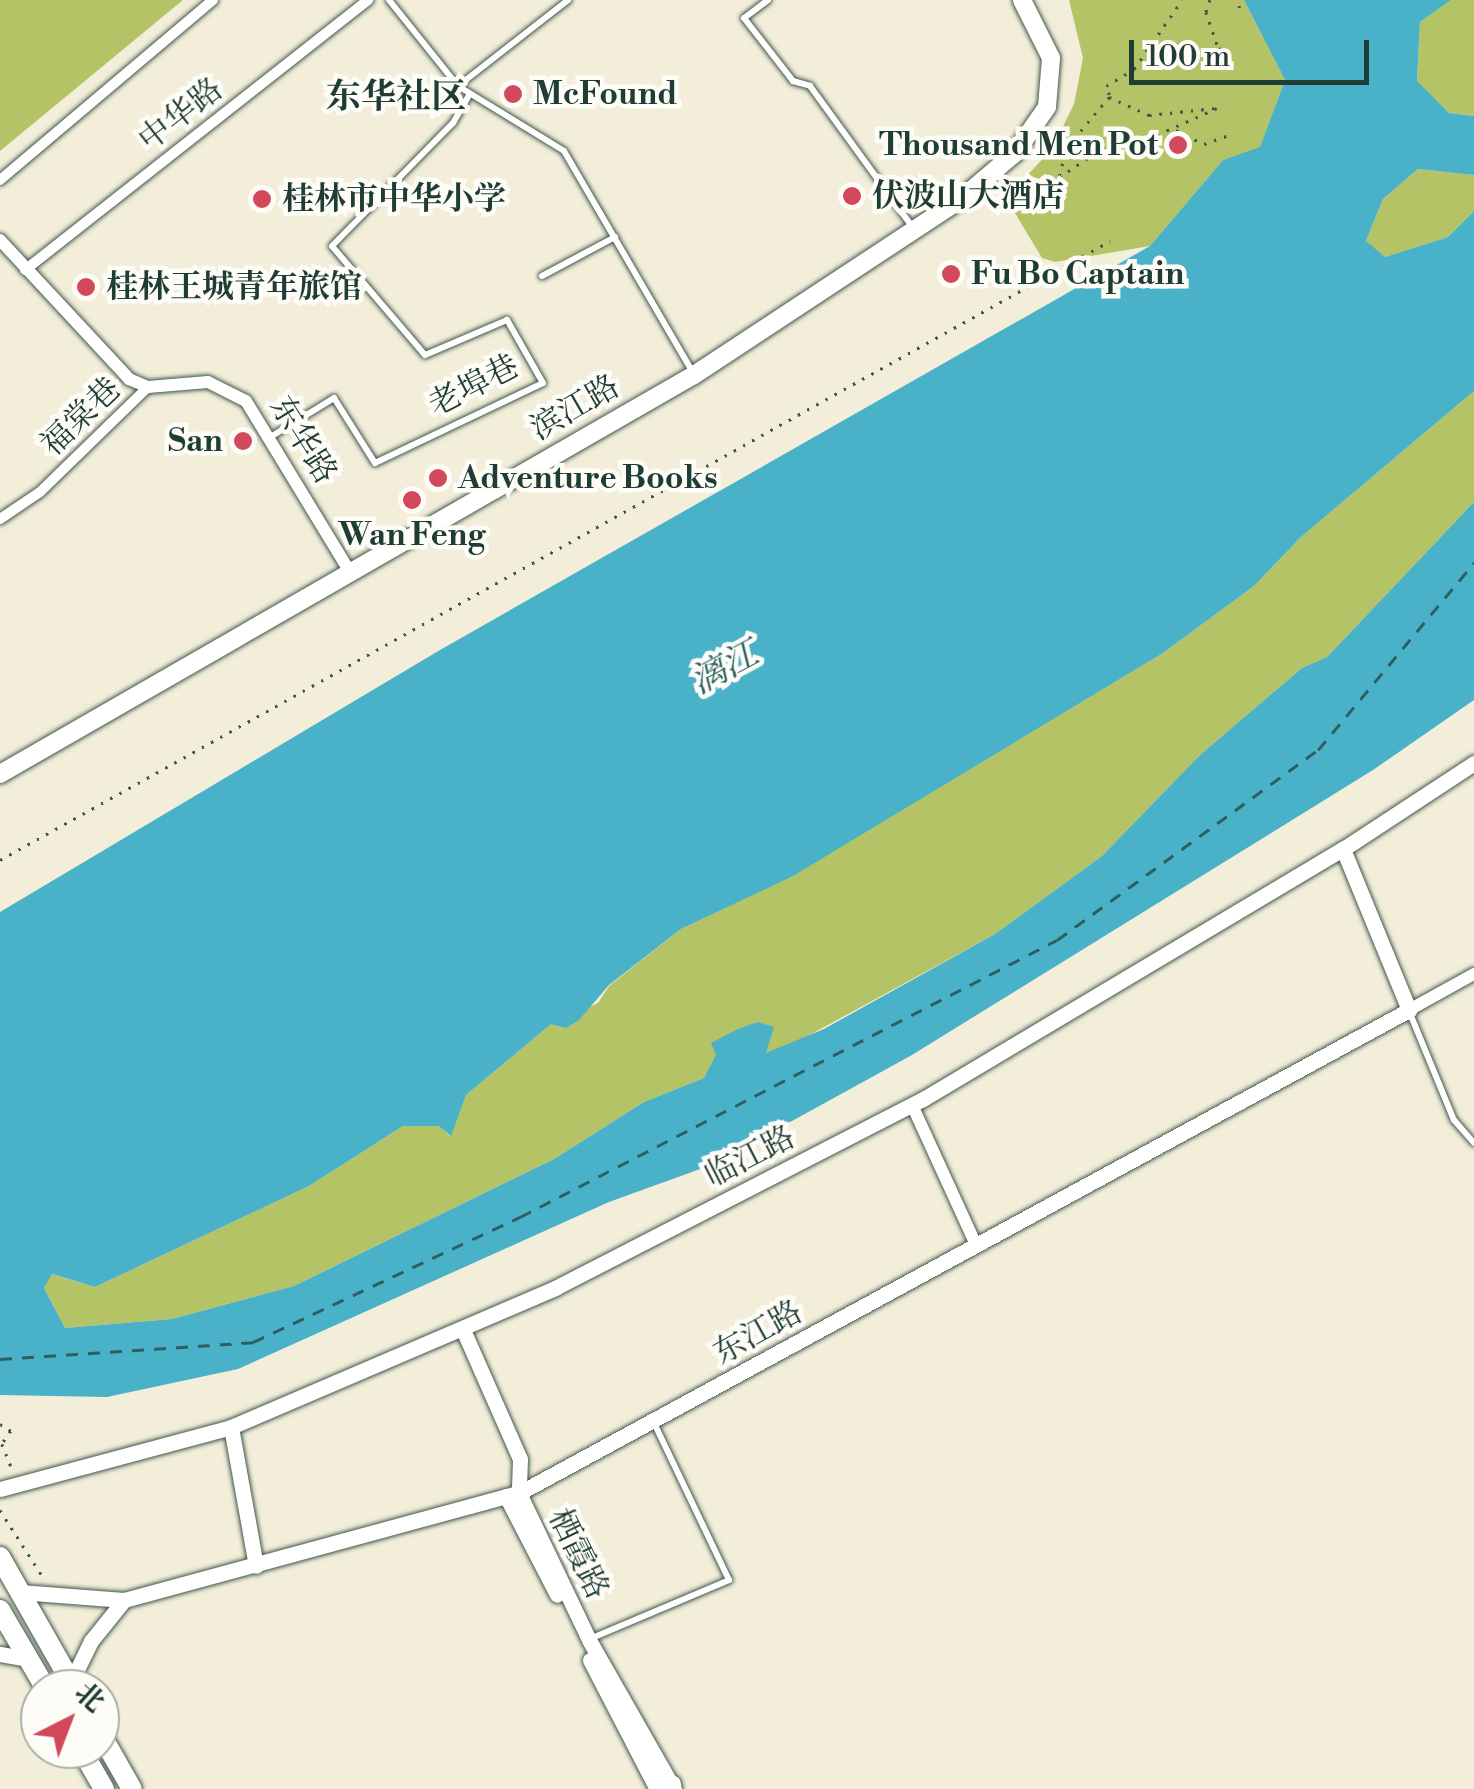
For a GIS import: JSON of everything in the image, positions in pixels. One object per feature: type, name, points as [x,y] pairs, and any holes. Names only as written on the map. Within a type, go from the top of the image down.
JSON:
[{"type":"main road","name":"滨江路","points":[[0,774],[694,374],[916,230],[1015,153],[1047,107],[1051,58],[1022,0]]},
{"type":"main road","points":[[0,1557],[64,1669]]},
{"type":"main road","points":[[0,1610],[34,1669]]},
{"type":"street","points":[[0,180],[213,0]]},
{"type":"street","name":"中华路","points":[[25,270],[368,0]]},
{"type":"street","points":[[0,240],[129,379],[148,387]]},
{"type":"street","name":"东华路","points":[[148,387],[208,382],[229,389],[272,436],[350,572]]},
{"type":"street","name":"福棠巷","points":[[0,519],[40,492],[148,387]]},
{"type":"street","name":"临江路","points":[[0,1489],[230,1427],[464,1332],[912,1105],[1343,849],[1474,763]]},
{"type":"street","points":[[1343,849],[1409,1010]]},
{"type":"street","name":"东江路","points":[[20,1592],[58,1599],[124,1600],[512,1495],[1474,974]]},
{"type":"street","points":[[912,1105],[976,1245]]},
{"type":"street","name":"栖霞路","points":[[464,1332],[520,1459],[512,1495],[666,1788]]},
{"type":"street","points":[[230,1427],[256,1566]]},
{"type":"street","name":"栖霞路","points":[[512,1495],[666,1788]]},
{"type":"street","points":[[80,1669],[91,1641],[124,1600]]},
{"type":"street","points":[[0,1654],[28,1660]]},
{"type":"lane","points":[[389,0],[458,86],[564,151],[694,374]]},
{"type":"lane","points":[[458,86],[568,0]]},
{"type":"lane","points":[[768,0],[744,18],[793,81],[810,86],[916,230]]},
{"type":"lane","name":"老埠巷","points":[[272,436],[334,398],[375,463],[542,383],[508,320],[425,355],[332,246],[453,124],[470,93]]},
{"type":"lane","points":[[542,276],[615,237]]},
{"type":"lane","points":[[1409,1010],[1448,1107],[1474,1143]]},
{"type":"lane","points":[[589,1640],[729,1580],[653,1422]]},
{"type":"path","points":[[1031,212],[1058,177],[1112,142],[1174,129],[1218,108],[1150,115],[1110,97],[1106,86],[1134,69],[1182,0]]},
{"type":"path","points":[[1210,0],[1206,12],[1219,49],[1226,47]]},
{"type":"path","points":[[1238,8],[1239,0]]},
{"type":"path","points":[[1058,177],[1067,147],[1110,97]]},
{"type":"path","points":[[1125,104],[1131,97]]},
{"type":"path","points":[[1174,129],[1204,144],[1232,134]]},
{"type":"path","points":[[0,860],[1110,240]]},
{"type":"path","points":[[0,1424],[11,1431],[2,1444],[18,1484]]},
{"type":"path","points":[[0,1510],[58,1599]]},
{"type":"green space","points":[[0,0],[183,0],[0,151]]},
{"type":"green space","points":[[1069,0],[1244,0],[1285,80],[1260,148],[1223,160],[1150,246],[1055,262],[1042,258],[1006,198],[1052,149],[1074,104],[1083,58]]},
{"type":"green space","points":[[1451,0],[1474,0],[1474,116],[1449,113],[1417,82],[1420,22]]},
{"type":"green space","points":[[1418,169],[1474,175],[1474,211],[1448,237],[1385,257],[1371,251],[1366,241],[1383,199]]},
{"type":"green space","points":[[1474,391],[1474,502],[1327,657],[1302,668],[1200,755],[1102,856],[995,934],[782,1050],[764,1053],[773,1027],[738,1029],[704,1078],[644,1102],[554,1159],[294,1286],[172,1319],[65,1328],[44,1288],[51,1274],[95,1287],[309,1186],[403,1126],[440,1126],[450,1136],[466,1095],[551,1024],[598,1003],[609,986],[681,929],[792,876],[1163,653],[1254,586],[1301,537]]},
{"type":"water","name":"漓江","points":[[1244,0],[1451,0],[1420,22],[1417,81],[1449,113],[1474,116],[1474,175],[1418,169],[1383,199],[1366,241],[1385,257],[1448,237],[1474,211],[1474,391],[1301,537],[1254,586],[1163,653],[793,876],[681,929],[609,985],[579,1020],[566,1028],[551,1024],[466,1095],[451,1136],[439,1126],[403,1126],[309,1186],[95,1287],[52,1274],[44,1288],[65,1328],[172,1319],[294,1286],[554,1159],[644,1102],[704,1078],[716,1055],[711,1043],[738,1029],[758,1022],[774,1027],[766,1053],[824,1029],[995,934],[1102,856],[1200,755],[1302,668],[1327,657],[1474,502],[1474,700],[1373,770],[912,1055],[714,1164],[609,1202],[238,1369],[107,1397],[0,1395],[0,912],[440,650],[1150,246],[1223,160],[1260,147],[1285,80]]},
{"type":"ferry route","points":[[0,1359],[253,1342],[520,1217],[1057,940],[1318,750],[1474,563]]},
{"type":"place","name":"McFound","points":[[513,94]]},
{"type":"place","name":"Thousand Men Pot","points":[[1178,145]]},
{"type":"place","name":"伏波山大酒店","points":[[852,196]]},
{"type":"place","name":"桂林市中华小学","points":[[262,199]]},
{"type":"place","name":"Fu Bo Captain","points":[[951,274]]},
{"type":"place","name":"桂林王城青年旅馆","points":[[86,287]]},
{"type":"place","name":"San","points":[[243,441]]},
{"type":"place","name":"Adventure Books","points":[[438,478]]},
{"type":"place","name":"Wan Feng","points":[[412,500]]},
{"type":"district","name":"东华社区","points":[[396,98]]}]
